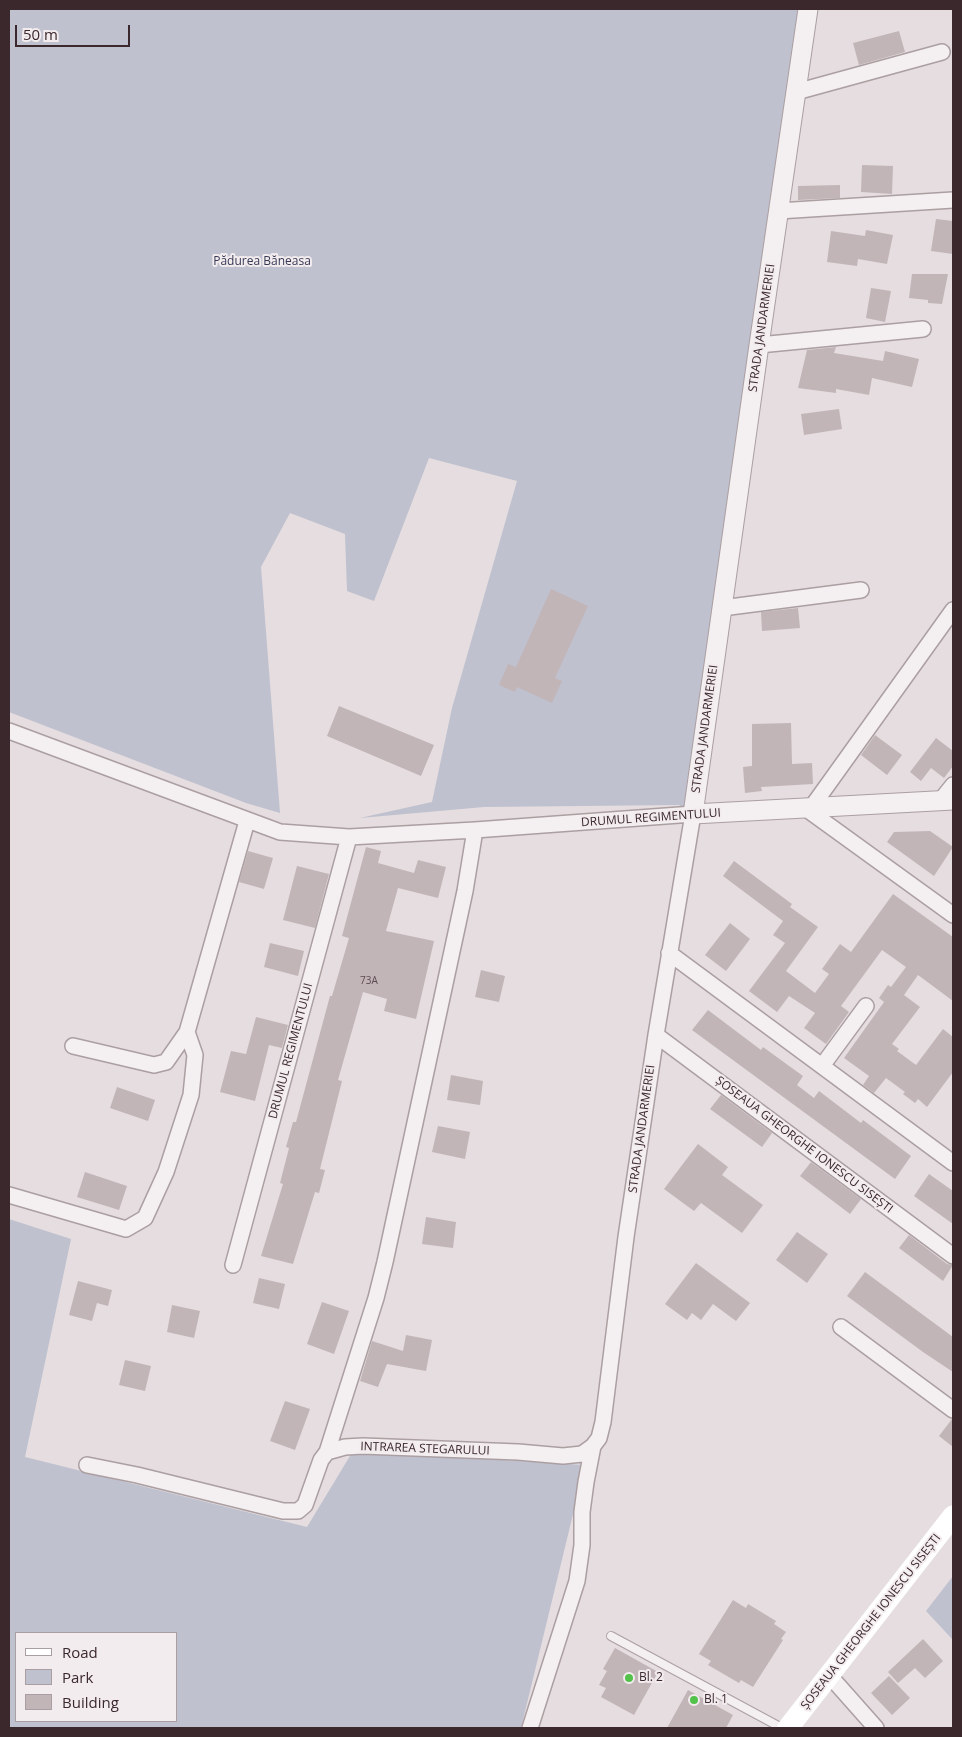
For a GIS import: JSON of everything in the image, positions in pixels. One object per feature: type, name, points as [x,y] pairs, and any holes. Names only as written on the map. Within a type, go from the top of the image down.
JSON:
[{"type":"main road","name":"ȘOSEAUA GHEORGHE IONESCU SISEȘTI","points":[[788,1728],[953,1516]]},
{"type":"street","name":"STRADA JANDARMERIEI","points":[[530,1728],[578,1581],[582,1545],[582,1512],[586,1482],[593,1446],[599,1438],[603,1422],[626,1237],[656,1035],[693,814],[808,9]]},
{"type":"street","points":[[796,92],[942,52]]},
{"type":"street","points":[[778,211],[953,200]]},
{"type":"street","points":[[759,345],[922,329]]},
{"type":"street","points":[[722,608],[861,590]]},
{"type":"street","points":[[953,610],[808,808],[953,915]]},
{"type":"street","name":"DRUMUL REGIMENTULUI","points":[[9,730],[246,821],[280,832],[349,837],[693,814],[947,800]]},
{"type":"street","points":[[947,800],[953,785]]},
{"type":"street","points":[[73,1046],[154,1065],[166,1062],[187,1032],[246,821]]},
{"type":"street","points":[[87,1465],[146,1477],[283,1511],[298,1511],[304,1505],[316,1470],[327,1452],[376,1298],[465,892],[475,830]]},
{"type":"street","name":"DRUMUL REGIMENTULUI","points":[[233,1265],[349,837]]},
{"type":"street","points":[[669,953],[953,1164]]},
{"type":"street","points":[[822,1066],[866,1006]]},
{"type":"street","points":[[9,1196],[126,1229],[145,1218],[166,1172],[191,1095],[195,1056],[187,1032]]},
{"type":"street","name":"ȘOSEAUA GHEORGHE IONESCU SISEȘTI","points":[[656,1035],[953,1256]]},
{"type":"street","points":[[841,1327],[953,1410]]},
{"type":"street","name":"INTRAREA STEGARULUI","points":[[327,1452],[345,1447],[363,1446],[572,1456],[582,1454],[593,1446]]},
{"type":"street","points":[[829,1675],[876,1728]]},
{"type":"lane","points":[[611,1636],[782,1728]]},
{"type":"green space","name":"Pădurea Băneasa","points":[[9,9],[808,9],[693,814],[679,805],[484,807],[360,818],[432,802],[452,708],[517,481],[429,458],[374,601],[347,591],[345,534],[290,513],[261,567],[280,813],[246,803],[9,712]]},
{"type":"green space","points":[[9,1219],[71,1239],[25,1457],[307,1527],[353,1451],[585,1465],[521,1728],[9,1728]]},
{"type":"green space","points":[[953,1576],[953,1640],[926,1611]]},
{"type":"building","points":[[899,31],[905,52],[859,65],[853,43]]},
{"type":"building","points":[[862,165],[893,166],[892,194],[861,192]]},
{"type":"building","points":[[840,185],[840,198],[798,200],[798,186]]},
{"type":"building","points":[[936,219],[953,221],[953,254],[931,251]]},
{"type":"building","points":[[866,230],[893,235],[887,264],[858,259],[857,266],[827,262],[831,231],[865,236]]},
{"type":"building","points":[[912,274],[948,274],[942,304],[928,303],[928,300],[909,298]]},
{"type":"building","points":[[871,288],[891,291],[885,322],[866,318]]},
{"type":"building","points":[[836,347],[834,353],[883,361],[885,351],[919,359],[912,387],[872,378],[869,395],[836,389],[836,393],[798,388],[807,350]]},
{"type":"building","points":[[839,409],[842,429],[804,435],[801,414]]},
{"type":"building","points":[[551,589],[588,606],[555,678],[562,681],[552,703],[517,687],[515,692],[499,685],[508,664],[516,667]]},
{"type":"building","points":[[798,608],[800,628],[762,631],[761,612]]},
{"type":"building","points":[[339,706],[434,745],[421,776],[327,736]]},
{"type":"building","points":[[791,723],[792,764],[812,763],[813,784],[761,787],[762,791],[745,793],[743,767],[752,766],[752,724]]},
{"type":"building","points":[[875,735],[902,755],[887,775],[861,755]]},
{"type":"building","points":[[936,738],[953,751],[953,766],[944,778],[931,768],[921,781],[910,772]]},
{"type":"building","points":[[930,831],[953,847],[934,876],[887,842],[894,832]]},
{"type":"building","points":[[366,847],[381,851],[378,863],[414,873],[418,860],[446,867],[438,898],[398,888],[386,931],[434,941],[416,1019],[384,1011],[387,999],[363,992],[338,1080],[342,1081],[320,1169],[325,1170],[319,1193],[315,1192],[293,1264],[261,1256],[283,1184],[280,1183],[289,1148],[286,1147],[293,1122],[296,1122],[330,996],[332,996],[349,938],[342,936]]},
{"type":"building","points":[[248,851],[273,858],[264,889],[239,882]]},
{"type":"building","points":[[734,861],[792,904],[790,907],[818,927],[786,971],[815,993],[829,974],[822,969],[840,944],[851,952],[893,894],[953,937],[953,1001],[918,975],[904,995],[920,1007],[892,1044],[899,1049],[897,1051],[916,1065],[943,1029],[953,1037],[953,1072],[927,1107],[918,1099],[915,1103],[903,1094],[905,1092],[886,1078],[874,1093],[863,1085],[869,1076],[844,1058],[884,1002],[879,998],[888,985],[891,987],[906,967],[882,950],[841,1006],[849,1012],[826,1044],[804,1028],[815,1013],[789,996],[777,1012],[749,991],[785,943],[773,935],[783,921],[723,876]]},
{"type":"building","points":[[297,866],[329,874],[315,928],[283,920]]},
{"type":"building","points":[[730,923],[750,939],[726,971],[705,955]]},
{"type":"building","points":[[270,943],[304,951],[298,976],[264,967]]},
{"type":"building","points":[[481,970],[505,976],[499,1002],[475,997]]},
{"type":"building","points":[[708,1010],[761,1050],[763,1047],[803,1076],[797,1085],[814,1098],[819,1091],[861,1123],[863,1120],[911,1156],[895,1179],[692,1030]]},
{"type":"building","points":[[256,1017],[288,1025],[282,1048],[269,1045],[255,1101],[220,1092],[231,1051],[246,1054]]},
{"type":"building","points":[[451,1075],[483,1081],[480,1105],[447,1100]]},
{"type":"building","points":[[117,1087],[155,1100],[148,1121],[110,1108]]},
{"type":"building","points":[[721,1095],[772,1133],[762,1147],[710,1109]]},
{"type":"building","points":[[438,1126],[470,1132],[465,1159],[432,1152]]},
{"type":"building","points":[[698,1144],[728,1167],[722,1175],[763,1205],[742,1233],[701,1203],[694,1211],[664,1189]]},
{"type":"building","points":[[811,1162],[861,1199],[850,1214],[800,1176]]},
{"type":"building","points":[[85,1172],[127,1186],[119,1210],[77,1197]]},
{"type":"building","points":[[929,1174],[953,1191],[953,1224],[914,1196]]},
{"type":"building","points":[[426,1217],[456,1222],[453,1248],[422,1244]]},
{"type":"building","points":[[797,1232],[828,1254],[807,1283],[776,1260]]},
{"type":"building","points":[[909,1235],[947,1264],[953,1265],[943,1281],[899,1248]]},
{"type":"building","points":[[696,1263],[750,1303],[736,1321],[713,1304],[701,1320],[692,1313],[687,1320],[665,1304]]},
{"type":"building","points":[[865,1272],[953,1337],[953,1372],[847,1296]]},
{"type":"building","points":[[259,1278],[285,1284],[279,1309],[253,1303]]},
{"type":"building","points":[[78,1281],[112,1290],[108,1306],[97,1303],[92,1321],[69,1315]]},
{"type":"building","points":[[322,1302],[349,1311],[334,1354],[307,1344]]},
{"type":"building","points":[[172,1305],[200,1311],[194,1338],[167,1332]]},
{"type":"building","points":[[406,1335],[432,1340],[426,1371],[387,1364],[378,1387],[360,1381],[372,1341],[403,1351]]},
{"type":"building","points":[[125,1360],[151,1366],[145,1391],[119,1385]]},
{"type":"building","points":[[285,1401],[310,1409],[295,1450],[270,1441]]},
{"type":"building","points":[[953,1419],[953,1447],[939,1436]]},
{"type":"building","points":[[733,1600],[746,1608],[748,1604],[776,1621],[774,1624],[786,1632],[781,1639],[783,1640],[753,1687],[741,1680],[739,1683],[708,1665],[711,1661],[699,1654]]},
{"type":"building","points":[[923,1639],[943,1661],[925,1678],[915,1668],[898,1683],[888,1672]]},
{"type":"building","name":"Bl. 2","points":[[615,1648],[658,1672],[634,1715],[601,1697],[606,1688],[599,1685],[607,1671],[603,1669]]},
{"type":"building","points":[[889,1676],[910,1698],[892,1715],[871,1693]]},
{"type":"building","name":"Bl. 1","points":[[688,1690],[733,1715],[726,1728],[667,1728]]},
{"type":"place","name":"Bl. 2","points":[[629,1678]]},
{"type":"place","name":"Bl. 1","points":[[694,1700]]}]
